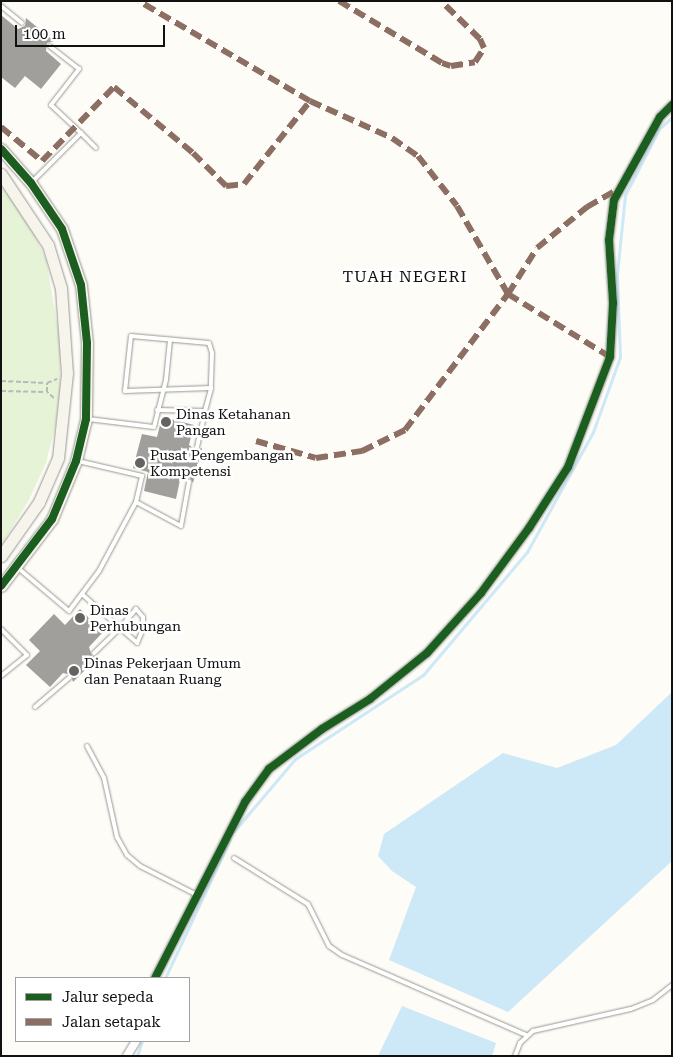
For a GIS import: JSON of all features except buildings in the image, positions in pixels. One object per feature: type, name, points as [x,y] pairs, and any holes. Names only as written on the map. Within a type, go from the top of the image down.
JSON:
[{"type":"street","points":[[156,977],[245,802],[269,769],[306,740],[384,688],[427,653],[486,586],[529,528],[568,467],[610,357],[613,303],[609,240],[614,200],[650,134],[672,105]]},
{"type":"street","points":[[1,149],[31,183],[62,230],[81,285],[87,343],[86,419],[76,460],[52,519],[18,568],[1,586]]},
{"type":"street","points":[[1,174],[48,245],[61,288],[68,373],[65,416],[58,458],[39,502],[1,557],[18,568]]},
{"type":"street","points":[[65,416],[86,419]]},
{"type":"street","points":[[58,458],[76,460]]},
{"type":"street","points":[[127,1056],[135,1042]]},
{"type":"lane","points":[[1,6],[22,23]]},
{"type":"lane","points":[[50,46],[79,69],[51,105],[96,148]]},
{"type":"lane","points":[[31,183],[81,133]]},
{"type":"lane","points":[[197,447],[211,388],[212,353],[209,343],[131,336],[125,391],[211,388]]},
{"type":"lane","points":[[86,419],[154,427],[163,390],[170,340]]},
{"type":"lane","points":[[157,410],[205,411]]},
{"type":"lane","points":[[18,568],[69,611],[104,564],[136,502],[142,476],[76,460]]},
{"type":"lane","points":[[136,502],[181,526],[190,482]]},
{"type":"lane","points":[[83,594],[120,628],[137,643],[144,629],[143,618],[136,609],[120,628],[94,653]]},
{"type":"lane","points":[[1,629],[27,655],[1,676]]},
{"type":"lane","points":[[35,706],[69,678]]},
{"type":"lane","points":[[87,746],[104,778],[117,837],[127,855],[140,866],[197,895]]},
{"type":"lane","points":[[234,858],[308,904],[329,946],[342,955],[526,1035]]},
{"type":"lane","points":[[515,1056],[526,1035],[541,1028],[631,1009],[653,1000],[672,985]]},
{"type":"path","points":[[1,381],[47,383]]},
{"type":"path","points":[[1,391],[47,392]]},
{"type":"green space","points":[[1,186],[28,221],[46,259],[60,341],[60,388],[56,424],[46,463],[29,500],[1,546]]},
{"type":"water","points":[[672,692],[672,861],[508,1012],[389,960],[416,887],[392,871],[378,856],[384,834],[503,753],[557,768],[616,745]]},
{"type":"water","points":[[402,1006],[496,1043],[492,1056],[378,1056]]},
{"type":"waterway","points":[[234,831],[295,759],[423,675],[527,552],[593,432],[620,357],[617,274],[625,195],[659,129],[672,117]]},
{"type":"waterway","points":[[165,977],[230,839]]},
{"type":"waterway","points":[[137,1056],[142,1042]]},
{"type":"marked path","points":[[1,127],[42,161],[114,87],[193,153],[226,186],[244,184],[310,101],[139,1]]},
{"type":"marked path","points":[[339,1],[442,63],[451,66],[475,62],[484,48],[480,39],[441,1]]},
{"type":"marked path","points":[[310,101],[392,138],[418,156],[457,206],[508,294],[610,357]]},
{"type":"marked path","points":[[256,441],[316,458],[362,451],[405,430],[508,294],[537,248],[587,207],[618,189]]},
{"type":"cycle path","points":[[156,977],[245,802],[269,769],[322,729],[370,699],[427,653],[481,593],[529,528],[568,467],[610,357],[613,303],[609,240],[614,200],[660,117],[672,105]]},
{"type":"cycle path","points":[[1,149],[31,183],[62,229],[81,285],[87,343],[86,419],[76,461],[52,519],[1,586]]},
{"type":"place","name":"Dinas Ketahanan Pangan","points":[[166,422]]},
{"type":"place","name":"Pusat Pengembangan Kompetensi","points":[[140,463]]},
{"type":"place","name":"Dinas Perhubungan","points":[[80,618]]},
{"type":"place","name":"Dinas Pekerjaan Umum dan Penataan Ruang","points":[[74,671]]},
{"type":"district","name":"TUAH NEGERI","points":[[405,277]]}]
